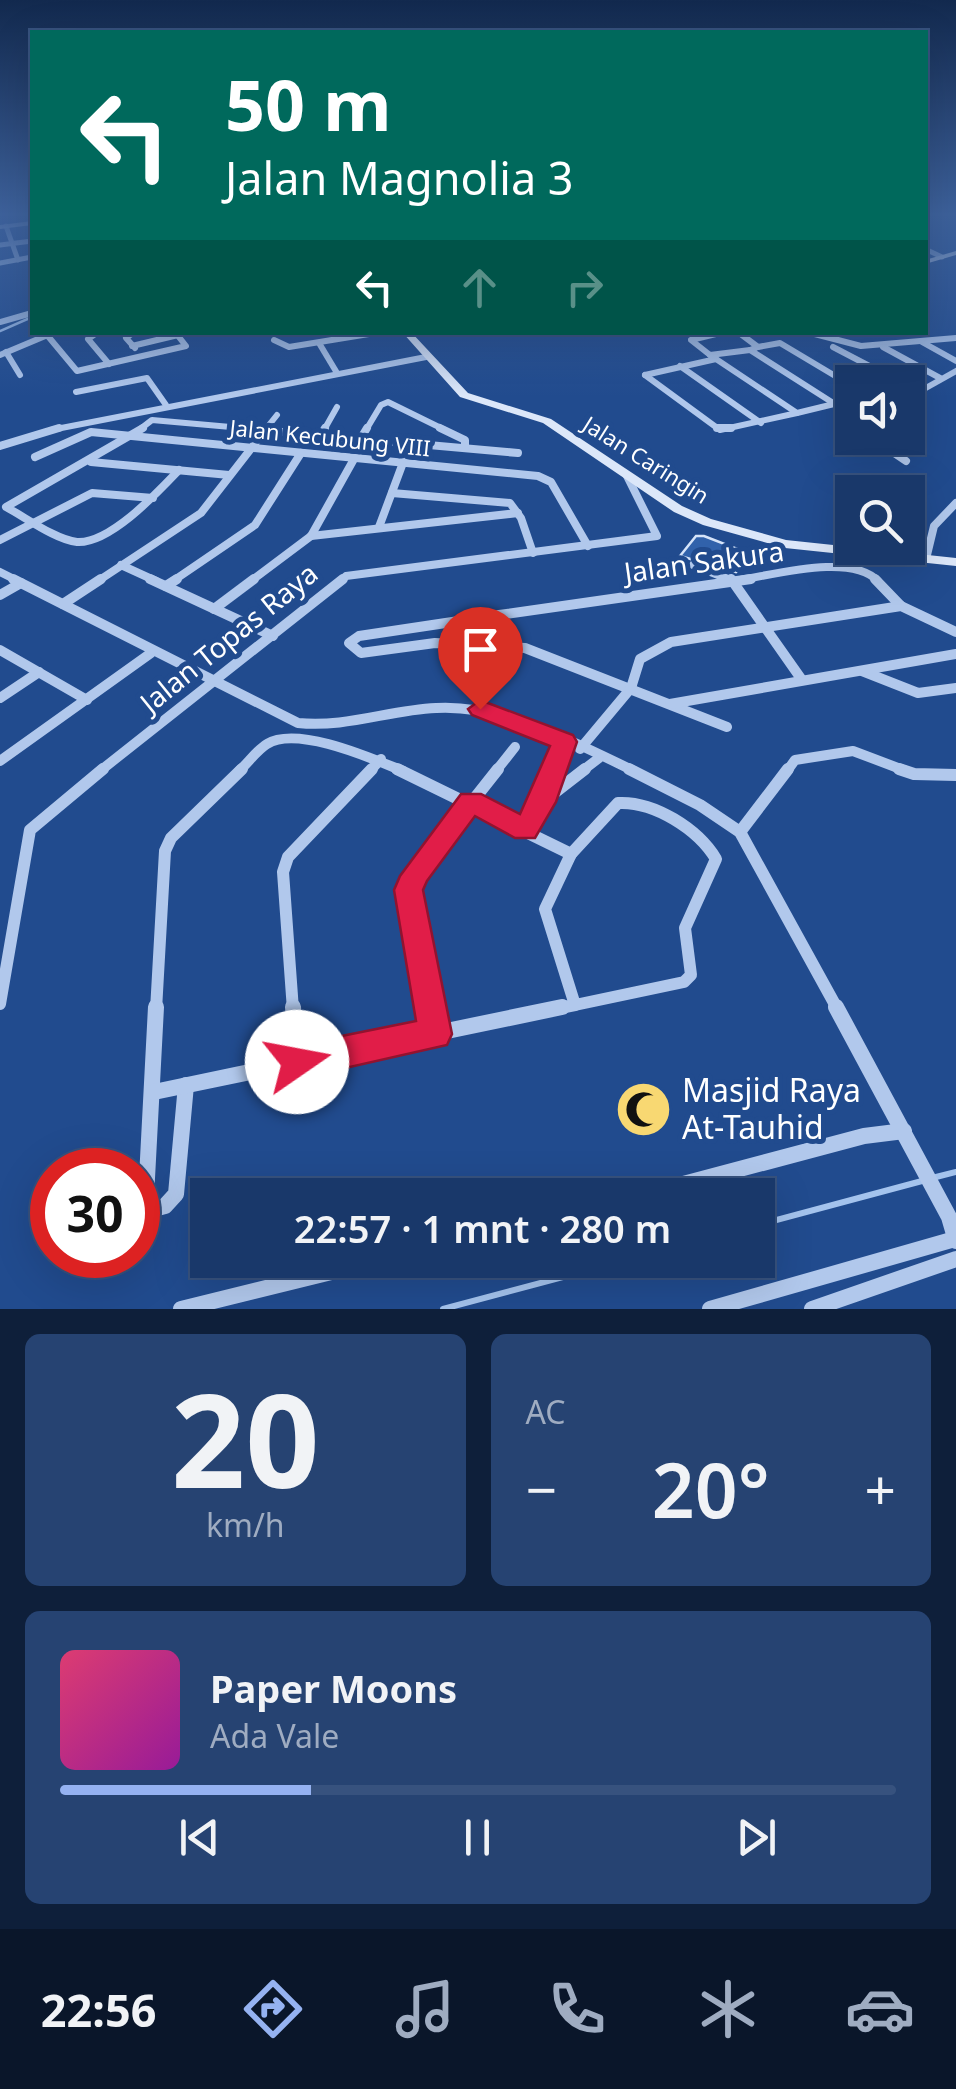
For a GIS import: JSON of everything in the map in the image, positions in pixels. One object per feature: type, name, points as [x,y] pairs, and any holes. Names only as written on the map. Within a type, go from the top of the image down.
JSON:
[{"type":"main road","name":"Jalan Caringin","points":[[408,335],[464,395],[547,421],[678,509],[750,537],[956,562]]},
{"type":"street","points":[[1,322],[30,316]]},
{"type":"street","points":[[8,330],[30,317]]},
{"type":"street","points":[[20,375],[3,354],[48,335]]},
{"type":"street","points":[[51,335],[73,369],[186,346],[177,335]]},
{"type":"street","points":[[93,335],[88,338],[109,364]]},
{"type":"street","points":[[130,335],[126,338],[142,357]]},
{"type":"street","points":[[132,346],[172,335]]},
{"type":"street","points":[[274,340],[290,347],[362,335]]},
{"type":"street","points":[[710,335],[691,339],[797,413]]},
{"type":"street","points":[[741,335],[834,404]]},
{"type":"street","points":[[807,335],[644,373],[715,428],[761,423],[834,404]]},
{"type":"street","points":[[812,335],[868,365]]},
{"type":"street","points":[[828,344],[882,347],[956,338]]},
{"type":"street","points":[[319,342],[338,373]]},
{"type":"street","points":[[922,342],[956,361]]},
{"type":"street","points":[[780,343],[835,376]]},
{"type":"street","points":[[882,347],[940,378]]},
{"type":"street","points":[[0,446],[46,430],[426,357]]},
{"type":"street","points":[[680,366],[761,423]]},
{"type":"street","points":[[925,388],[956,371]]},
{"type":"street","points":[[76,392],[147,378],[166,405]]},
{"type":"street","points":[[361,438],[381,404],[388,402],[465,440],[465,448]]},
{"type":"street","points":[[321,435],[337,407]]},
{"type":"street","points":[[63,604],[201,513],[277,415]]},
{"type":"street","points":[[179,470],[154,498],[87,541],[76,542],[6,508],[132,437],[152,420],[518,453]]},
{"type":"street","name":"Jalan Kecubung VIII","points":[[35,457],[86,432],[546,478],[588,546]]},
{"type":"street","points":[[378,527],[410,444]]},
{"type":"street","points":[[166,586],[248,531],[301,453]]},
{"type":"street","points":[[898,455],[906,460]]},
{"type":"street","points":[[214,609],[310,536],[354,459]]},
{"type":"street","points":[[90,462],[229,476]]},
{"type":"street","name":"Jalan Topas Raya","points":[[0,1004],[30,830],[346,576],[657,536],[627,476]]},
{"type":"street","points":[[0,540],[92,493],[154,498]]},
{"type":"street","points":[[392,493],[504,502],[518,513],[533,553]]},
{"type":"street","points":[[926,559],[934,526],[956,504]]},
{"type":"street","points":[[310,536],[518,513]]},
{"type":"street","points":[[121,564],[273,636]]},
{"type":"street","points":[[703,585],[692,564],[733,580],[802,680]]},
{"type":"street","name":"Jalan Sakura","points":[[500,643],[435,642],[362,653],[351,649],[349,643],[359,636],[733,580],[859,567],[900,606],[956,632]]},
{"type":"street","points":[[0,572],[151,652],[298,723],[334,724],[446,706],[480,709],[580,748],[709,810],[740,832],[914,1149],[949,1217],[956,1240],[710,1309]]},
{"type":"street","points":[[0,596],[21,583]]},
{"type":"street","points":[[580,748],[631,688],[640,659],[648,651],[671,642],[900,606]]},
{"type":"street","points":[[499,615],[500,643],[545,654],[726,728]]},
{"type":"street","points":[[0,650],[87,700]]},
{"type":"street","points":[[0,761],[151,652]]},
{"type":"street","points":[[669,704],[956,654]]},
{"type":"street","points":[[861,671],[918,693],[956,688]]},
{"type":"street","points":[[0,698],[40,672]]},
{"type":"street","points":[[186,1085],[176,1194],[153,1210],[147,1207],[146,1197],[164,851],[171,838],[278,738],[380,759],[571,854]]},
{"type":"street","points":[[525,830],[542,802],[564,742]]},
{"type":"street","points":[[435,1034],[409,890],[414,876],[515,747]]},
{"type":"street","points":[[740,832],[795,760],[854,752],[914,774],[956,776]]},
{"type":"street","points":[[542,802],[599,758]]},
{"type":"street","points":[[297,1062],[283,872],[288,857],[380,759]]},
{"type":"street","points":[[154,1092],[575,1005],[684,982],[690,975],[686,928],[716,859],[714,852],[688,830],[626,801],[612,809],[571,854],[545,909],[575,1005]]},
{"type":"street","points":[[706,1178],[864,1136],[904,1132]]},
{"type":"street","points":[[812,1309],[956,1260]]},
{"type":"street","points":[[181,1309],[307,1278]]},
{"type":"building","points":[[696,536],[753,555],[736,572],[680,556]]},
{"type":"waterway","points":[[0,331],[30,318]]},
{"type":"waterway","points":[[936,1177],[956,1172]]},
{"type":"waterway","points":[[775,1220],[922,1181]]},
{"type":"waterway","points":[[443,1309],[559,1278]]},
{"type":"place","name":"Masjid Raya At-Tauhid","points":[[643,1109]]},
{"type":"route","points":[[297,1062],[435,1034],[409,890],[414,876],[471,802],[525,830],[542,802],[564,742],[480,709]]}]
